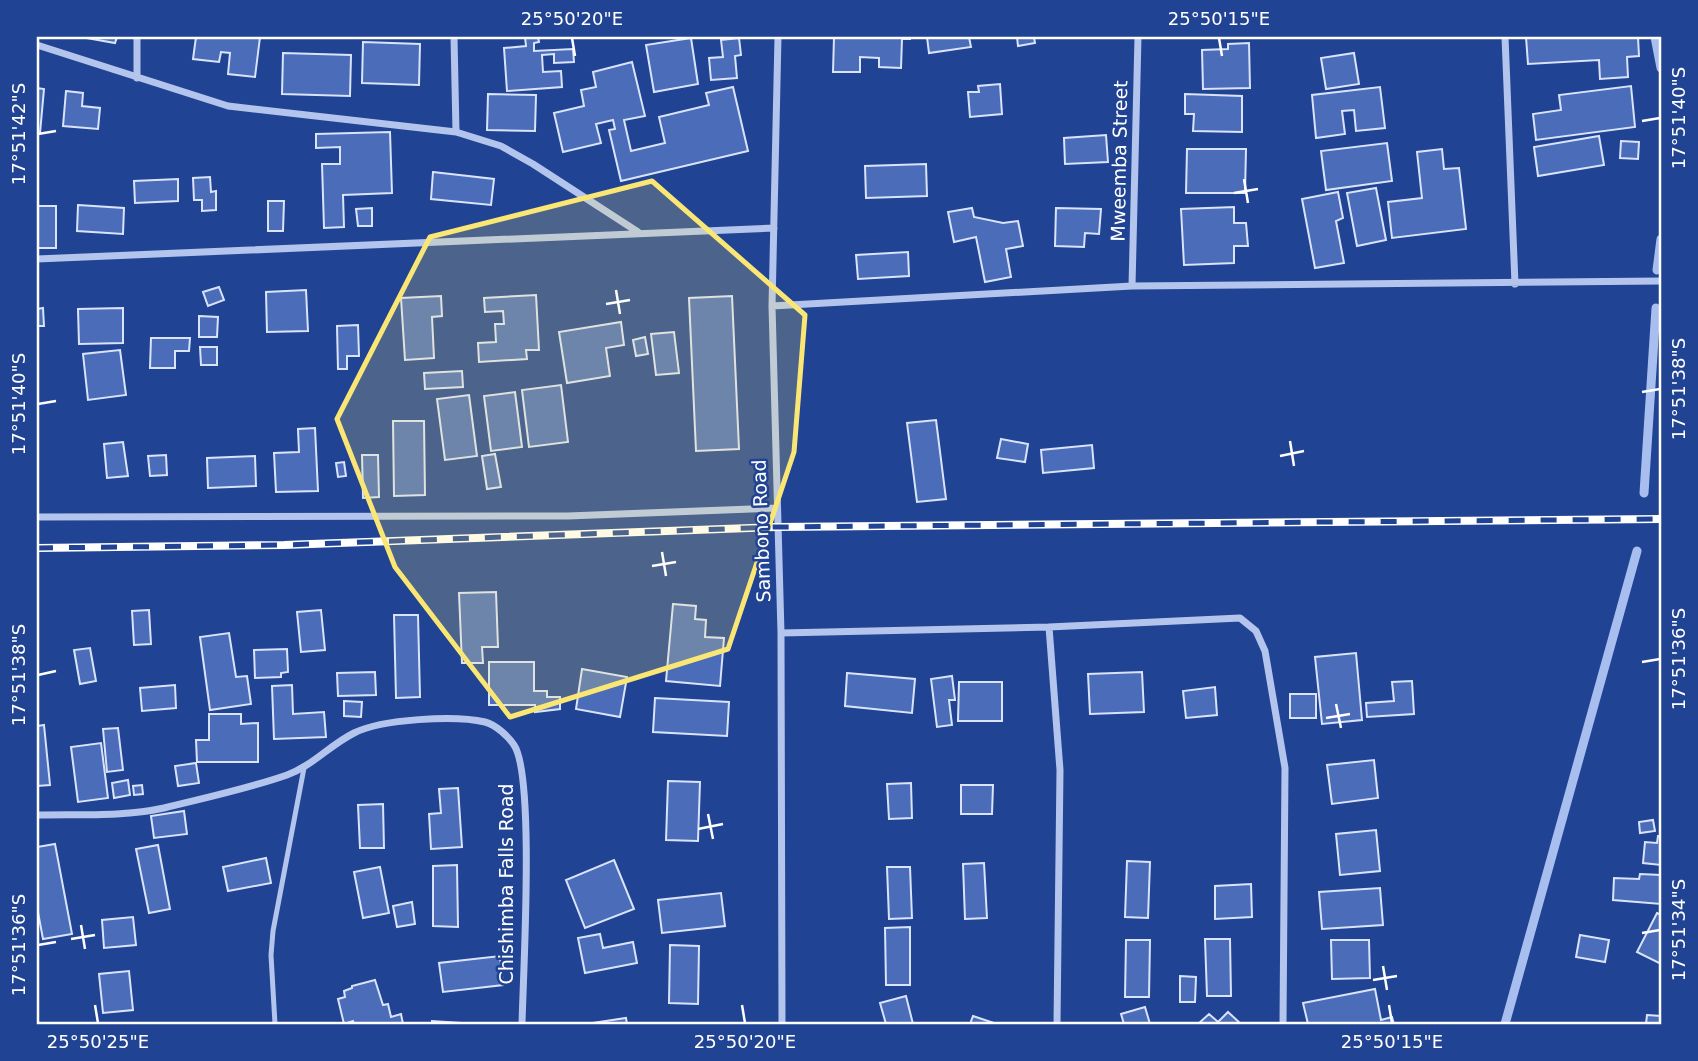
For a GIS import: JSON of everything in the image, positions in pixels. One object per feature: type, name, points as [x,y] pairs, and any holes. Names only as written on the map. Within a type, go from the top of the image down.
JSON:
[{"type":"street","points":[[137,37],[137,78]]},
{"type":"street","points":[[454,37],[456,132]]},
{"type":"street","name":"Sambono Road","points":[[778,37],[772,306],[775,508],[781,632],[782,1024]]},
{"type":"street","name":"Mweemba Street","points":[[1132,286],[1138,37]]},
{"type":"street","points":[[1505,37],[1515,284]]},
{"type":"street","points":[[37,45],[228,106],[456,132],[500,146],[533,164],[638,233]]},
{"type":"street","points":[[37,259],[774,228]]},
{"type":"street","points":[[772,306],[1132,286],[1661,281]]},
{"type":"street","points":[[37,517],[568,516],[775,508]]},
{"type":"street","points":[[781,632],[1049,627],[1240,618],[1256,631],[1265,651],[1285,768],[1283,1024]]},
{"type":"street","points":[[1049,627],[1060,770],[1057,1024]]},
{"type":"street","name":"Chishimba Falls Road","points":[[37,814],[101,814],[160,809],[304,768],[353,734],[403,723],[440,720],[486,723],[499,729],[515,746],[526,793],[522,1024]]},
{"type":"lane","points":[[275,1024],[271,955],[273,931],[304,768]]},
{"type":"highlighted area","points":[[652,181],[805,315],[794,452],[728,649],[510,717],[395,567],[337,419],[430,237]]},
{"type":"building","points":[[81,37],[117,37],[115,43]]},
{"type":"building","points":[[196,37],[260,37],[255,77],[228,74],[230,53],[221,52],[219,62],[193,59]]},
{"type":"building","points":[[525,37],[538,37],[539,42],[534,43],[534,51],[573,49],[574,62],[554,63],[554,54],[542,55],[543,72],[561,71],[562,87],[507,91],[504,48],[526,46]]},
{"type":"building","points":[[834,37],[910,39],[902,39],[901,68],[879,67],[879,58],[860,57],[860,72],[833,72]]},
{"type":"building","points":[[927,37],[969,37],[971,47],[929,53]]},
{"type":"building","points":[[1017,37],[1034,37],[1035,43],[1018,46]]},
{"type":"building","points":[[1526,37],[1638,37],[1639,56],[1627,57],[1628,77],[1600,79],[1599,60],[1528,64]]},
{"type":"building","points":[[691,38],[698,84],[654,92],[646,45]]},
{"type":"building","points":[[739,38],[741,55],[735,56],[737,78],[711,80],[709,58],[723,57],[721,40]]},
{"type":"building","points":[[363,42],[420,44],[419,85],[362,83]]},
{"type":"building","points":[[1249,43],[1250,88],[1203,89],[1202,50],[1228,49],[1228,44]]},
{"type":"building","points":[[283,53],[351,55],[350,96],[282,94]]},
{"type":"building","points":[[1354,53],[1359,84],[1326,89],[1321,58]]},
{"type":"building","points":[[632,62],[645,116],[624,120],[631,151],[665,143],[659,117],[709,105],[706,93],[733,87],[748,151],[621,181],[609,130],[615,129],[613,120],[596,124],[601,143],[563,152],[554,113],[584,106],[581,90],[596,87],[593,72]]},
{"type":"building","points":[[1000,84],[1002,114],[970,117],[968,92],[979,92],[978,86]]},
{"type":"building","points":[[1631,86],[1635,127],[1536,140],[1533,114],[1561,110],[1559,95]]},
{"type":"building","points":[[1380,87],[1385,128],[1356,131],[1354,110],[1342,111],[1345,134],[1316,138],[1312,95]]},
{"type":"building","points":[[37,88],[44,89],[40,133],[37,133]]},
{"type":"building","points":[[66,91],[83,93],[82,106],[100,108],[98,129],[63,126]]},
{"type":"building","points":[[488,94],[536,95],[535,131],[487,130]]},
{"type":"building","points":[[1185,94],[1242,96],[1242,132],[1193,131],[1194,114],[1185,114]]},
{"type":"building","points":[[390,132],[392,193],[343,195],[344,227],[324,228],[322,164],[340,164],[340,147],[316,148],[316,134]]},
{"type":"building","points":[[1106,135],[1108,162],[1065,164],[1064,138]]},
{"type":"building","points":[[1599,136],[1604,165],[1538,176],[1534,147]]},
{"type":"building","points":[[1621,141],[1639,142],[1638,159],[1620,158]]},
{"type":"building","points":[[1387,143],[1392,181],[1326,190],[1321,151]]},
{"type":"building","points":[[1187,149],[1246,149],[1245,193],[1186,193]]},
{"type":"building","points":[[1442,149],[1444,169],[1459,168],[1466,229],[1392,238],[1388,202],[1422,198],[1417,152]]},
{"type":"building","points":[[926,164],[927,196],[866,198],[865,166]]},
{"type":"building","points":[[433,172],[494,179],[491,205],[431,199]]},
{"type":"building","points":[[210,177],[211,192],[216,191],[216,210],[202,211],[202,200],[194,200],[193,178]]},
{"type":"building","points":[[178,179],[178,201],[135,203],[134,181]]},
{"type":"building","points":[[1376,188],[1386,240],[1357,246],[1347,193]]},
{"type":"building","points":[[1338,192],[1343,218],[1336,221],[1344,263],[1315,268],[1302,199]]},
{"type":"building","points":[[268,201],[284,201],[283,231],[268,231]]},
{"type":"building","points":[[78,205],[124,208],[123,234],[77,231]]},
{"type":"building","points":[[37,206],[56,206],[56,248],[37,248]]},
{"type":"building","points":[[1234,207],[1234,223],[1246,223],[1248,246],[1234,246],[1234,263],[1184,265],[1181,209]]},
{"type":"building","points":[[372,208],[372,226],[358,226],[356,209]]},
{"type":"building","points":[[972,208],[974,217],[1003,223],[1018,221],[1023,246],[1006,249],[1011,277],[985,282],[976,237],[954,242],[948,212]]},
{"type":"building","points":[[1056,208],[1101,209],[1099,234],[1085,233],[1084,247],[1055,246]]},
{"type":"building","points":[[908,252],[909,276],[858,279],[856,255]]},
{"type":"building","points":[[219,287],[224,300],[208,306],[203,292]]},
{"type":"building","points":[[306,290],[308,331],[267,332],[266,292]]},
{"type":"building","points":[[536,295],[539,350],[526,350],[527,359],[479,362],[478,343],[496,342],[495,324],[504,324],[503,311],[485,312],[484,298]]},
{"type":"building","points":[[441,296],[442,316],[432,317],[434,358],[405,360],[401,298]]},
{"type":"building","points":[[732,296],[739,449],[696,451],[689,298]]},
{"type":"building","points":[[43,308],[44,326],[37,326],[37,309]]},
{"type":"building","points":[[123,308],[123,343],[79,344],[78,309]]},
{"type":"building","points":[[199,316],[218,317],[217,337],[199,337]]},
{"type":"building","points":[[621,322],[624,345],[606,348],[610,376],[567,383],[559,332]]},
{"type":"building","points":[[358,325],[359,356],[347,356],[347,369],[338,369],[337,326]]},
{"type":"building","points":[[674,332],[679,373],[656,375],[651,334]]},
{"type":"building","points":[[645,337],[648,354],[636,356],[633,340]]},
{"type":"building","points":[[151,338],[190,338],[189,351],[175,351],[175,368],[150,368]]},
{"type":"building","points":[[200,347],[217,347],[217,365],[201,365]]},
{"type":"building","points":[[120,350],[126,395],[88,400],[83,354]]},
{"type":"building","points":[[462,371],[463,387],[425,389],[424,373]]},
{"type":"building","points":[[561,385],[568,442],[529,447],[522,390]]},
{"type":"building","points":[[515,392],[522,447],[491,451],[484,396]]},
{"type":"building","points":[[469,395],[477,456],[445,460],[437,399]]},
{"type":"building","points":[[936,420],[946,499],[917,502],[907,423]]},
{"type":"building","points":[[393,421],[424,421],[425,495],[394,496]]},
{"type":"building","points":[[315,428],[318,491],[276,492],[274,453],[299,452],[298,429]]},
{"type":"building","points":[[1001,439],[1028,444],[1025,462],[997,458]]},
{"type":"building","points":[[123,442],[128,476],[107,478],[104,444]]},
{"type":"building","points":[[1092,445],[1094,468],[1043,473],[1041,450]]},
{"type":"building","points":[[495,454],[501,487],[487,489],[482,456]]},
{"type":"building","points":[[166,455],[167,475],[150,476],[148,456]]},
{"type":"building","points":[[362,455],[378,455],[379,497],[363,498]]},
{"type":"building","points":[[255,456],[256,486],[208,488],[207,458]]},
{"type":"building","points":[[344,462],[346,476],[338,477],[336,463]]},
{"type":"building","points":[[496,592],[498,647],[482,647],[483,663],[462,663],[459,593]]},
{"type":"building","points":[[673,604],[696,606],[695,619],[706,620],[705,637],[724,638],[720,686],[666,681]]},
{"type":"building","points":[[149,610],[151,644],[134,645],[132,611]]},
{"type":"building","points":[[321,610],[325,650],[301,652],[297,612]]},
{"type":"building","points":[[394,615],[418,615],[420,697],[396,698]]},
{"type":"building","points":[[229,633],[236,677],[247,676],[251,704],[210,710],[200,637]]},
{"type":"building","points":[[90,648],[96,681],[80,684],[74,650]]},
{"type":"building","points":[[287,649],[288,672],[281,673],[281,677],[255,678],[254,650]]},
{"type":"building","points":[[1356,653],[1362,720],[1322,724],[1315,657]]},
{"type":"building","points":[[489,662],[534,662],[534,691],[547,691],[547,697],[560,697],[560,709],[535,712],[535,705],[489,705]]},
{"type":"building","points":[[582,669],[627,677],[620,717],[576,709]]},
{"type":"building","points":[[375,672],[376,695],[338,696],[337,673]]},
{"type":"building","points":[[1142,672],[1144,712],[1090,714],[1088,674]]},
{"type":"building","points":[[847,673],[915,679],[912,713],[845,706]]},
{"type":"building","points":[[952,676],[955,700],[949,700],[952,725],[937,727],[931,679]]},
{"type":"building","points":[[1412,681],[1414,714],[1367,717],[1366,703],[1394,701],[1392,682]]},
{"type":"building","points":[[959,682],[1002,682],[1002,721],[958,721]]},
{"type":"building","points":[[175,685],[176,708],[142,711],[140,688]]},
{"type":"building","points":[[292,685],[293,714],[324,712],[326,737],[274,739],[272,686]]},
{"type":"building","points":[[1215,687],[1217,715],[1186,718],[1183,691]]},
{"type":"building","points":[[1290,694],[1316,694],[1316,718],[1290,718]]},
{"type":"building","points":[[655,698],[729,702],[727,736],[653,732]]},
{"type":"building","points":[[344,701],[362,702],[361,717],[344,716]]},
{"type":"building","points":[[209,714],[241,714],[241,724],[258,723],[258,762],[197,762],[196,740],[209,740]]},
{"type":"building","points":[[44,725],[50,785],[37,786],[37,726]]},
{"type":"building","points":[[118,728],[123,770],[107,772],[103,729]]},
{"type":"building","points":[[101,743],[108,798],[78,802],[71,747]]},
{"type":"building","points":[[1374,760],[1378,798],[1332,804],[1327,765]]},
{"type":"building","points":[[196,763],[199,783],[178,786],[175,766]]},
{"type":"building","points":[[128,780],[130,795],[114,798],[112,783]]},
{"type":"building","points":[[668,781],[700,782],[698,841],[666,840]]},
{"type":"building","points":[[911,783],[912,818],[889,819],[887,784]]},
{"type":"building","points":[[142,785],[143,794],[134,795],[133,786]]},
{"type":"building","points":[[961,785],[993,785],[992,814],[961,814]]},
{"type":"building","points":[[458,788],[462,847],[431,849],[429,814],[441,813],[439,789]]},
{"type":"building","points":[[383,804],[384,848],[360,848],[358,805]]},
{"type":"building","points":[[184,811],[187,834],[154,838],[151,816]]},
{"type":"building","points":[[1653,820],[1655,831],[1640,833],[1639,822]]},
{"type":"building","points":[[1376,830],[1380,871],[1340,875],[1336,834]]},
{"type":"building","points":[[1658,836],[1661,836],[1661,865],[1643,863],[1645,842],[1657,843]]},
{"type":"building","points":[[55,844],[72,934],[43,939],[37,907],[37,847]]},
{"type":"building","points":[[158,845],[170,909],[149,913],[136,849]]},
{"type":"building","points":[[266,858],[271,883],[228,891],[223,867]]},
{"type":"building","points":[[614,860],[634,909],[585,928],[566,880]]},
{"type":"building","points":[[1127,861],[1150,862],[1148,918],[1125,917]]},
{"type":"building","points":[[984,863],[987,918],[965,919],[963,864]]},
{"type":"building","points":[[457,865],[458,927],[433,926],[433,866]]},
{"type":"building","points":[[380,867],[389,913],[363,918],[354,872]]},
{"type":"building","points":[[887,867],[910,867],[912,918],[889,919]]},
{"type":"building","points":[[1640,874],[1661,875],[1661,904],[1613,900],[1614,878],[1639,879]]},
{"type":"building","points":[[1251,884],[1252,917],[1215,919],[1215,886]]},
{"type":"building","points":[[1380,888],[1383,925],[1322,929],[1319,892]]},
{"type":"building","points":[[721,893],[725,926],[662,933],[658,900]]},
{"type":"building","points":[[412,902],[415,924],[397,927],[393,906]]},
{"type":"building","points":[[1657,913],[1661,915],[1661,964],[1637,952]]},
{"type":"building","points":[[133,917],[136,945],[104,948],[102,920]]},
{"type":"building","points":[[910,927],[910,985],[886,985],[885,928]]},
{"type":"building","points":[[600,934],[603,948],[633,942],[637,963],[585,973],[578,938]]},
{"type":"building","points":[[1580,935],[1609,940],[1605,962],[1576,957]]},
{"type":"building","points":[[1205,939],[1230,939],[1231,996],[1207,996]]},
{"type":"building","points":[[1126,940],[1150,940],[1149,997],[1125,997]]},
{"type":"building","points":[[1331,940],[1369,940],[1370,978],[1332,979]]},
{"type":"building","points":[[670,945],[699,946],[698,1004],[669,1003]]},
{"type":"building","points":[[500,956],[503,985],[443,992],[439,963]]},
{"type":"building","points":[[129,971],[133,1010],[103,1013],[99,974]]},
{"type":"building","points":[[1180,976],[1196,977],[1195,1002],[1180,1002]]},
{"type":"building","points":[[375,980],[383,1005],[388,1004],[391,1017],[401,1014],[403,1024],[354,1024],[353,1021],[344,1024],[338,999],[345,997],[344,991],[352,986]]},
{"type":"building","points":[[1375,989],[1381,1020],[1392,1017],[1394,1024],[1308,1024],[1303,1003]]},
{"type":"building","points":[[906,996],[913,1024],[886,1024],[880,1003]]},
{"type":"building","points":[[1145,1007],[1150,1024],[1124,1024],[1121,1014]]},
{"type":"building","points":[[1228,1012],[1241,1024],[1198,1024],[1209,1014],[1218,1022]]},
{"type":"building","points":[[1647,1015],[1661,1016],[1661,1024],[1646,1024]]},
{"type":"building","points":[[973,1016],[994,1023],[994,1024],[970,1024]]},
{"type":"building","points":[[626,1018],[627,1024],[586,1024]]},
{"type":"building","points":[[432,1021],[463,1023],[432,1024]]},
{"type":"waterway","points":[[1655,37],[1661,68]]},
{"type":"waterway","points":[[1657,270],[1661,239]]},
{"type":"waterway","points":[[1644,493],[1656,308]]},
{"type":"waterway","points":[[1505,1024],[1637,551]]},
{"type":"railway","points":[[37,548],[284,545],[776,527],[1661,519]]}]
